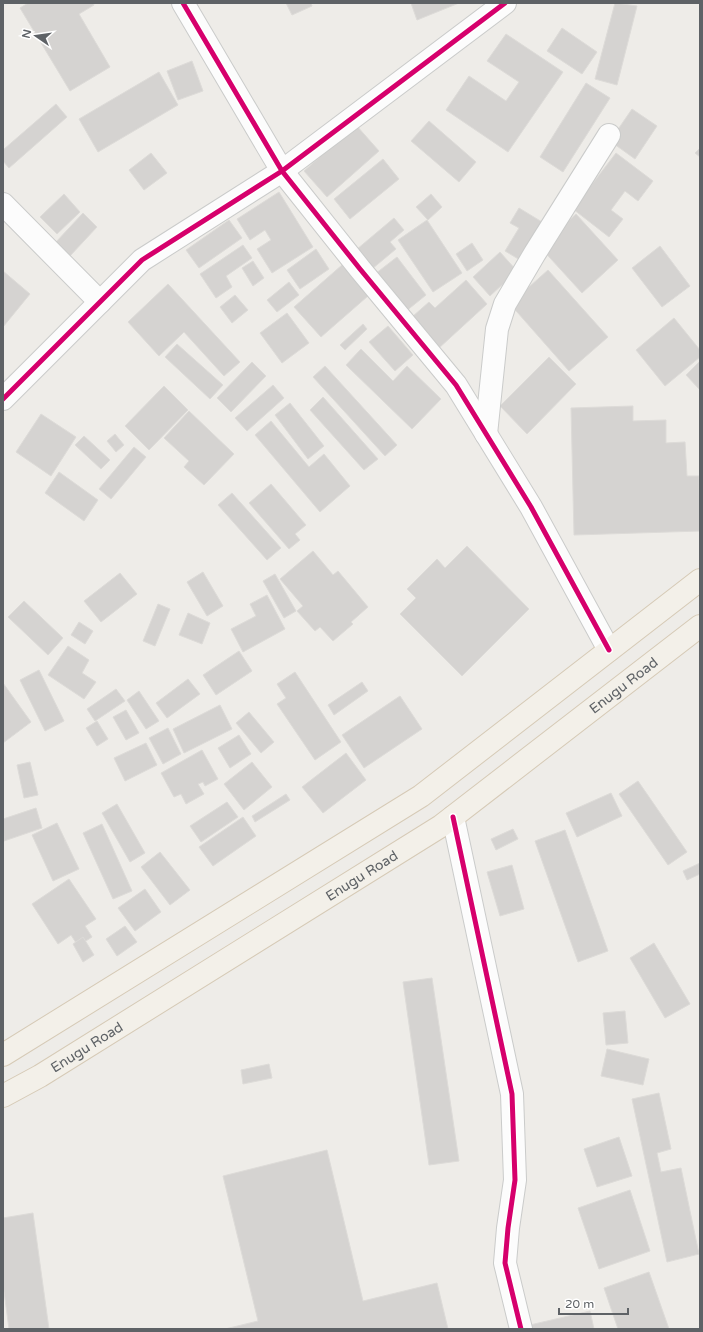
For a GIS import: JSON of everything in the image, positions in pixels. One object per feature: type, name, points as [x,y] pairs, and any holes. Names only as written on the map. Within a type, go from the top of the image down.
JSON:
[{"type":"main road","points":[[3,1055],[421,796],[700,580]]},
{"type":"main road","name":"Enugu Road","points":[[3,1096],[47,1072],[453,817],[700,626]]},
{"type":"street","points":[[183,3],[282,171],[360,269],[456,385],[531,507],[609,650]]},
{"type":"street","points":[[3,399],[142,260],[282,171],[505,3]]},
{"type":"street","points":[[486,434],[497,329],[505,304],[609,135]]},
{"type":"street","points":[[3,204],[100,302]]},
{"type":"street","points":[[453,817],[512,1094],[515,1180],[505,1262],[521,1329]]},
{"type":"building","points":[[28,3],[93,3],[94,5],[79,14],[110,67],[70,91],[20,8]]},
{"type":"building","points":[[286,3],[311,3],[312,6],[292,15]]},
{"type":"building","points":[[411,3],[459,3],[417,20]]},
{"type":"building","points":[[615,3],[637,6],[617,85],[595,79]]},
{"type":"building","points":[[562,28],[597,52],[582,74],[547,51]]},
{"type":"building","points":[[506,34],[563,72],[508,152],[446,110],[469,76],[506,101],[519,82],[487,61]]},
{"type":"building","points":[[192,61],[203,91],[178,100],[167,71]]},
{"type":"building","points":[[159,72],[178,105],[98,152],[79,119]]},
{"type":"building","points":[[586,83],[610,98],[563,172],[540,157]]},
{"type":"building","points":[[56,104],[67,117],[9,168],[3,161],[3,150]]},
{"type":"building","points":[[632,109],[657,126],[635,159],[610,141]]},
{"type":"building","points":[[429,121],[476,162],[459,182],[411,141]]},
{"type":"building","points":[[356,125],[379,151],[327,197],[304,171]]},
{"type":"building","points":[[700,148],[700,157],[695,153]]},
{"type":"building","points":[[151,153],[167,173],[144,190],[129,170]]},
{"type":"building","points":[[616,153],[653,181],[638,201],[625,191],[611,210],[623,219],[609,237],[573,209]]},
{"type":"building","points":[[383,159],[399,179],[350,219],[334,199]]},
{"type":"building","points":[[279,192],[313,247],[272,273],[257,249],[271,240],[265,230],[250,240],[237,219]]},
{"type":"building","points":[[64,194],[80,212],[57,234],[40,217]]},
{"type":"building","points":[[431,194],[442,207],[428,220],[416,207]]},
{"type":"building","points":[[519,208],[542,222],[520,260],[505,251],[519,228],[510,223]]},
{"type":"building","points":[[83,213],[97,227],[70,256],[56,242]]},
{"type":"building","points":[[576,214],[618,260],[582,293],[540,247]]},
{"type":"building","points":[[394,218],[404,230],[390,242],[396,249],[372,269],[356,250]]},
{"type":"building","points":[[229,220],[242,238],[199,268],[186,250]]},
{"type":"building","points":[[427,220],[462,273],[433,292],[398,240]]},
{"type":"building","points":[[472,243],[483,260],[467,271],[456,254]]},
{"type":"building","points":[[243,245],[252,258],[226,276],[232,287],[216,298],[200,274]]},
{"type":"building","points":[[660,246],[690,286],[662,307],[632,268]]},
{"type":"building","points":[[316,249],[329,269],[300,289],[287,270]]},
{"type":"building","points":[[500,252],[517,271],[490,296],[473,277]]},
{"type":"building","points":[[397,257],[426,295],[405,312],[375,274]]},
{"type":"building","points":[[253,261],[264,278],[253,286],[242,268]]},
{"type":"building","points":[[342,265],[368,296],[321,337],[294,307]]},
{"type":"building","points":[[548,270],[608,337],[569,371],[510,304]]},
{"type":"building","points":[[3,271],[30,294],[3,327]]},
{"type":"building","points":[[466,280],[487,304],[439,348],[412,317],[429,302],[435,308]]},
{"type":"building","points":[[289,282],[299,295],[277,312],[267,300]]},
{"type":"building","points":[[168,284],[240,362],[224,376],[184,332],[159,356],[128,322]]},
{"type":"building","points":[[235,295],[248,310],[232,323],[220,307]]},
{"type":"building","points":[[287,313],[309,343],[282,363],[260,333]]},
{"type":"building","points":[[674,318],[700,350],[700,357],[665,386],[636,350]]},
{"type":"building","points":[[363,324],[367,329],[345,350],[340,345]]},
{"type":"building","points":[[388,326],[413,355],[395,371],[369,342]]},
{"type":"building","points":[[177,344],[223,385],[210,399],[165,357]]},
{"type":"building","points":[[361,349],[393,381],[407,366],[441,399],[412,429],[346,365]]},
{"type":"building","points":[[549,357],[576,384],[527,434],[500,406]]},
{"type":"building","points":[[700,361],[700,390],[686,375]]},
{"type":"building","points":[[252,362],[266,376],[231,412],[217,398]]},
{"type":"building","points":[[325,366],[397,445],[385,456],[313,377]]},
{"type":"building","points":[[273,385],[284,398],[247,431],[235,418]]},
{"type":"building","points":[[164,386],[188,410],[149,450],[125,426]]},
{"type":"building","points":[[323,397],[378,459],[364,470],[310,410]]},
{"type":"building","points":[[290,403],[324,446],[308,459],[275,415]]},
{"type":"building","points":[[633,406],[633,421],[666,420],[666,443],[685,442],[687,476],[699,476],[700,531],[574,535],[571,408]]},
{"type":"building","points":[[189,411],[234,454],[204,485],[184,467],[189,461],[164,438]]},
{"type":"building","points":[[41,414],[76,437],[51,476],[16,452]]},
{"type":"building","points":[[271,421],[309,467],[324,454],[350,486],[320,512],[255,435]]},
{"type":"building","points":[[115,434],[124,445],[116,452],[107,441]]},
{"type":"building","points":[[84,436],[110,460],[101,469],[75,445]]},
{"type":"building","points":[[134,447],[146,457],[111,499],[99,489]]},
{"type":"building","points":[[59,472],[98,500],[84,521],[45,493]]},
{"type":"building","points":[[271,484],[306,525],[295,534],[300,540],[289,549],[249,503]]},
{"type":"building","points":[[232,493],[281,548],[267,560],[218,505]]},
{"type":"building","points":[[467,546],[529,609],[462,676],[400,614],[416,598],[407,589],[437,559],[445,568]]},
{"type":"building","points":[[313,551],[333,575],[338,571],[368,607],[351,622],[353,624],[333,641],[320,627],[315,631],[297,611],[303,606],[280,579]]},
{"type":"building","points":[[203,572],[223,606],[207,616],[187,582]]},
{"type":"building","points":[[120,573],[137,594],[101,622],[84,601]]},
{"type":"building","points":[[275,574],[296,611],[284,618],[263,581]]},
{"type":"building","points":[[267,595],[285,629],[243,652],[231,629],[256,616],[250,604]]},
{"type":"building","points":[[24,601],[63,638],[48,655],[8,617]]},
{"type":"building","points":[[158,604],[170,609],[155,646],[143,641]]},
{"type":"building","points":[[188,613],[210,623],[202,644],[179,635]]},
{"type":"building","points":[[79,622],[93,631],[85,644],[71,635]]},
{"type":"building","points":[[68,646],[89,660],[82,673],[96,682],[84,699],[48,675]]},
{"type":"building","points":[[239,651],[252,671],[216,695],[203,675]]},
{"type":"building","points":[[39,670],[64,721],[45,731],[20,680]]},
{"type":"building","points":[[295,672],[341,742],[315,760],[277,704],[286,698],[277,684]]},
{"type":"building","points":[[188,679],[200,694],[167,718],[156,703]]},
{"type":"building","points":[[362,682],[368,691],[334,715],[328,705]]},
{"type":"building","points":[[3,683],[31,722],[3,743]]},
{"type":"building","points":[[116,689],[125,701],[95,721],[87,709]]},
{"type":"building","points":[[139,691],[159,721],[146,729],[127,700]]},
{"type":"building","points":[[400,696],[422,729],[364,768],[342,735]]},
{"type":"building","points":[[220,705],[232,729],[184,753],[173,729]]},
{"type":"building","points":[[126,710],[139,733],[126,740],[113,717]]},
{"type":"building","points":[[249,712],[274,742],[261,753],[236,723]]},
{"type":"building","points":[[97,721],[108,739],[97,746],[86,728]]},
{"type":"building","points":[[168,728],[181,754],[163,764],[149,738]]},
{"type":"building","points":[[239,735],[251,754],[230,768],[218,748]]},
{"type":"building","points":[[146,743],[157,765],[125,781],[114,758]]},
{"type":"building","points":[[202,750],[218,779],[205,786],[203,782],[198,784],[204,794],[186,804],[181,794],[174,797],[161,773]]},
{"type":"building","points":[[346,753],[366,780],[323,813],[302,787]]},
{"type":"building","points":[[30,762],[38,795],[24,798],[17,765]]},
{"type":"building","points":[[252,762],[272,787],[244,810],[224,784]]},
{"type":"building","points":[[638,781],[687,852],[668,865],[619,794]]},
{"type":"building","points":[[611,793],[622,816],[577,837],[566,813]]},
{"type":"building","points":[[286,794],[290,800],[255,822],[252,816]]},
{"type":"building","points":[[227,802],[238,817],[201,842],[190,826]]},
{"type":"building","points":[[117,804],[145,853],[130,862],[102,813]]},
{"type":"building","points":[[36,808],[42,828],[4,841],[3,819]]},
{"type":"building","points":[[243,817],[256,836],[213,866],[199,847]]},
{"type":"building","points":[[57,823],[79,869],[53,881],[32,835]]},
{"type":"building","points":[[102,824],[132,891],[113,899],[83,833]]},
{"type":"building","points":[[513,829],[518,839],[496,850],[491,839]]},
{"type":"building","points":[[565,830],[608,951],[578,962],[535,841]]},
{"type":"building","points":[[160,852],[190,890],[170,905],[141,867]]},
{"type":"building","points":[[700,863],[700,874],[687,880],[683,871]]},
{"type":"building","points":[[512,865],[524,909],[500,916],[487,872]]},
{"type":"building","points":[[69,879],[96,919],[85,926],[92,937],[78,946],[71,935],[58,944],[32,904]]},
{"type":"building","points":[[145,889],[161,912],[135,931],[118,908]]},
{"type":"building","points":[[125,926],[137,942],[117,956],[106,939]]},
{"type":"building","points":[[83,937],[94,955],[83,962],[73,944]]},
{"type":"building","points":[[654,943],[690,1004],[665,1018],[630,958]]},
{"type":"building","points":[[432,978],[459,1161],[429,1165],[403,982]]},
{"type":"building","points":[[625,1011],[628,1043],[606,1045],[603,1013]]},
{"type":"building","points":[[607,1049],[649,1059],[643,1085],[601,1076]]},
{"type":"building","points":[[269,1064],[272,1078],[243,1084],[241,1070]]},
{"type":"building","points":[[659,1093],[671,1149],[657,1153],[661,1172],[681,1168],[699,1254],[667,1262],[632,1099]]},
{"type":"building","points":[[619,1137],[632,1176],[597,1187],[584,1149]]},
{"type":"building","points":[[327,1150],[363,1301],[437,1283],[448,1329],[225,1329],[258,1321],[223,1176]]},
{"type":"building","points":[[630,1190],[650,1251],[599,1269],[578,1208]]},
{"type":"building","points":[[33,1213],[49,1329],[9,1329],[3,1284],[3,1218]]},
{"type":"building","points":[[649,1272],[669,1329],[618,1329],[604,1288]]},
{"type":"building","points":[[590,1311],[594,1329],[530,1329],[530,1325]]},
{"type":"cycle path","points":[[183,3],[282,171],[360,269],[456,385],[531,507],[609,650]]},
{"type":"cycle path","points":[[3,399],[142,260],[282,171],[505,3]]},
{"type":"cycle path","points":[[453,817],[512,1094],[515,1180],[508,1228],[505,1263],[521,1329]]}]
